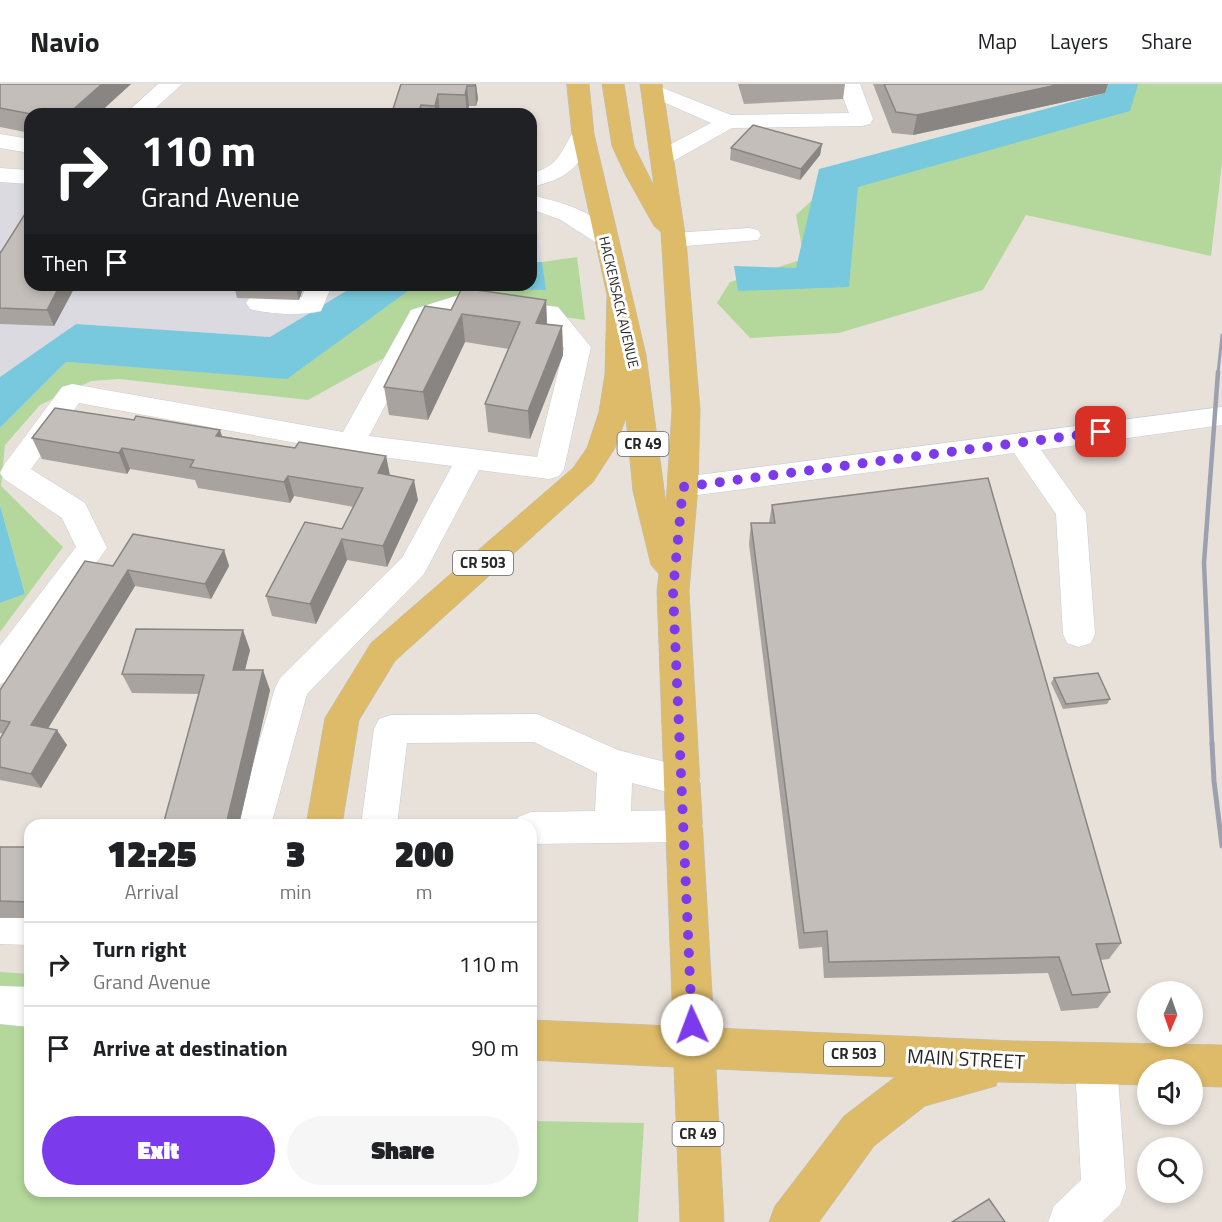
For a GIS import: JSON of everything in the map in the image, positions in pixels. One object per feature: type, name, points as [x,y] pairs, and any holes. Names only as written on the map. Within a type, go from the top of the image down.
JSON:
[{"type":"main road","name":"HACKENSACK AVENUE","points":[[578,84],[583,134],[604,237],[633,355],[648,491],[673,591]]},
{"type":"main road","points":[[613,84],[623,146],[636,174],[674,240]]},
{"type":"main road","name":"HACKENSACK AVENUE","points":[[651,87],[674,240],[686,410],[683,487],[673,591],[693,1047]]},
{"type":"main road","name":"CR 503","points":[[325,819],[342,718],[383,651],[583,475],[601,448],[612,419],[617,380],[618,297]]},
{"type":"main road","name":"MAIN STREET","points":[[537,1040],[1015,1062],[1222,1066]]},
{"type":"main road","name":"CR 49","points":[[693,1047],[702,1222]]},
{"type":"main road","points":[[790,1222],[859,1131],[915,1088],[1015,1062]]},
{"type":"street","points":[[143,108],[171,84]]},
{"type":"street","points":[[651,87],[728,122],[862,119],[849,84]]},
{"type":"street","points":[[662,158],[728,122]]},
{"type":"street","points":[[537,179],[562,168],[573,158],[583,134]]},
{"type":"street","points":[[0,141],[24,146]]},
{"type":"street","points":[[0,175],[24,177]]},
{"type":"street","points":[[537,204],[562,210],[584,220],[604,237]]},
{"type":"street","points":[[674,240],[749,235]]},
{"type":"street","points":[[259,303],[312,305],[317,291]]},
{"type":"street","points":[[351,443],[420,316],[459,303],[549,313],[578,347],[549,470]]},
{"type":"street","points":[[0,670],[92,548],[74,511],[14,472],[72,393],[351,443],[583,475]]},
{"type":"street","points":[[683,487],[1222,416]]},
{"type":"street","points":[[1021,442],[1071,513],[1079,634]]},
{"type":"street","points":[[255,819],[292,688],[413,566],[470,460]]},
{"type":"street","points":[[379,819],[391,729],[537,728],[615,764],[683,781]]},
{"type":"street","points":[[612,827],[615,764]]},
{"type":"street","points":[[537,828],[685,826]]},
{"type":"street","points":[[0,926],[24,927]]},
{"type":"street","points":[[0,1005],[24,1007]]},
{"type":"street","points":[[1070,1222],[1104,1190],[1096,1064]]},
{"type":"shaded area","points":[[0,176],[24,177],[24,291],[346,291],[270,337],[76,324],[0,377]]},
{"type":"shaded area","points":[[537,225],[542,262],[537,262]]},
{"type":"green space","points":[[1125,84],[1222,84],[1222,163],[1211,256],[1026,215],[983,290],[839,333],[750,338],[717,303],[730,282],[804,259],[796,215],[856,160],[1121,95]]},
{"type":"green space","points":[[577,257],[585,320],[459,303],[410,311],[402,348],[308,400],[119,379],[91,381],[40,405],[5,445],[1,486],[63,547],[0,632],[0,603],[25,594],[0,505],[0,428],[66,362],[287,378],[408,291],[545,290],[542,262]]},
{"type":"green space","points":[[0,972],[24,974],[24,1197],[537,1197],[537,1121],[644,1123],[638,1222],[0,1222]]},
{"type":"water","points":[[1108,84],[1138,84],[1130,111],[858,187],[849,287],[738,291],[734,266],[796,268],[819,169],[1105,93]]},
{"type":"water","points":[[537,262],[542,262],[546,290],[537,290]]},
{"type":"water","points":[[346,291],[408,291],[287,379],[66,362],[0,428],[0,377],[76,324],[270,337]]},
{"type":"water","points":[[0,505],[25,594],[0,603]]},
{"type":"building","points":[[0,84],[102,84],[75,108],[24,108],[24,113],[0,108]]},
{"type":"building","points":[[401,84],[475,84],[467,86],[465,95],[438,94],[435,106],[393,108]]},
{"type":"building","points":[[884,84],[1061,84],[917,115],[896,112]]},
{"type":"building","points":[[753,125],[822,144],[801,169],[731,148]]},
{"type":"building","points":[[24,216],[24,291],[57,291],[47,310],[0,308],[1,252]]},
{"type":"building","points":[[460,291],[483,291],[546,300],[536,323],[562,326],[528,411],[485,404],[520,322],[462,314],[423,392],[384,387],[425,306],[451,310]]},
{"type":"building","points":[[55,408],[134,420],[136,416],[220,430],[216,436],[295,448],[299,442],[386,456],[378,473],[414,480],[383,546],[342,539],[310,604],[266,596],[305,522],[342,529],[363,488],[288,476],[284,482],[190,467],[194,460],[122,448],[119,453],[32,438]]},
{"type":"building","points":[[988,478],[1121,943],[1096,944],[1110,992],[1072,995],[1059,957],[829,962],[827,931],[804,933],[751,523],[775,523],[772,505]]},
{"type":"building","points":[[133,534],[224,550],[205,584],[128,570],[31,725],[57,730],[31,774],[0,767],[0,739],[10,722],[0,720],[0,690],[85,561],[113,566]]},
{"type":"building","points":[[136,629],[243,630],[233,670],[263,670],[227,819],[165,819],[204,675],[122,674]]},
{"type":"building","points":[[1098,673],[1110,699],[1066,704],[1054,678]]},
{"type":"building","points":[[0,847],[24,847],[24,902],[0,901]]},
{"type":"building","points":[[989,1199],[1005,1222],[952,1222]]},
{"type":"railway","points":[[1218,373],[1222,335]]},
{"type":"railway","points":[[1212,745],[1204,563],[1218,372]]},
{"type":"railway","points":[[1212,743],[1222,846]]},
{"type":"route","points":[[692,1025],[681,728],[673,591],[683,487],[1101,432]]}]
